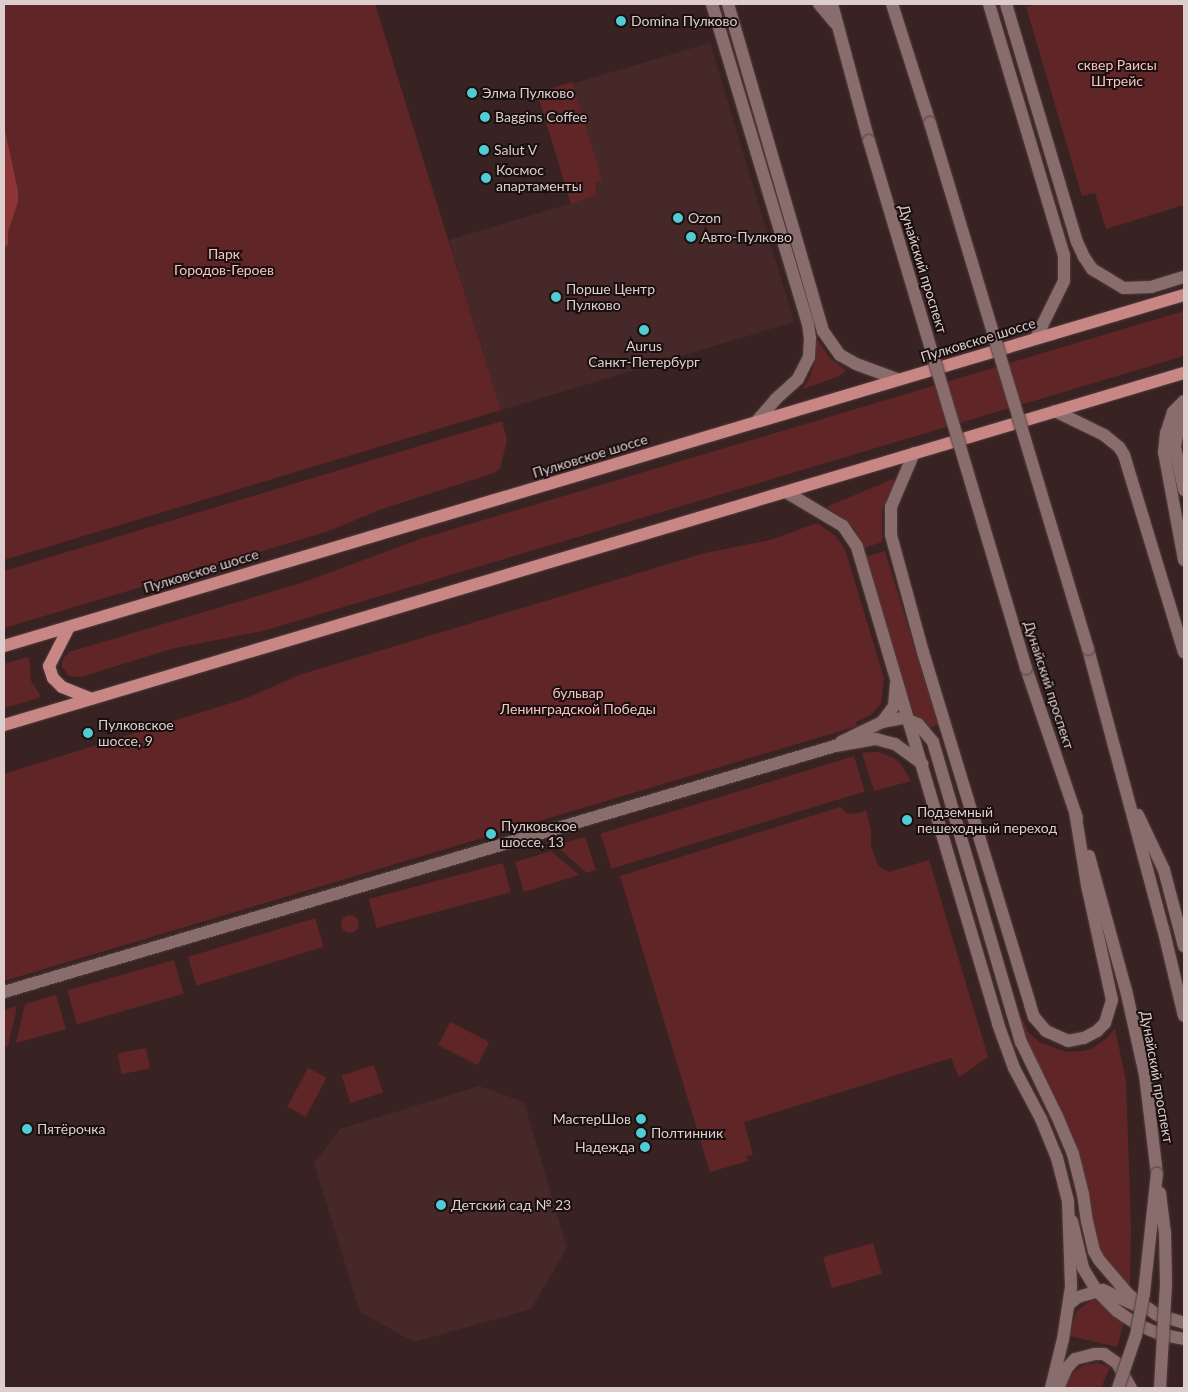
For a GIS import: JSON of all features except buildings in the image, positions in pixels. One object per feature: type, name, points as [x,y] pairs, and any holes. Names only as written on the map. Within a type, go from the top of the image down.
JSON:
[{"type":"main road","points":[[712,4],[805,314],[810,338],[808,357],[798,379],[776,399],[756,422]]},
{"type":"main road","points":[[728,4],[823,331],[840,355],[856,364],[897,379]]},
{"type":"main road","points":[[819,4],[838,27]]},
{"type":"main road","name":"Дунайский проспект","points":[[832,4],[869,142],[1026,668],[1105,906],[1126,990],[1145,1075],[1165,1232],[1166,1284],[1160,1388]]},
{"type":"main road","points":[[892,4],[930,123],[1088,649],[1163,928],[1184,1016]]},
{"type":"main road","points":[[989,4],[1064,255],[1064,281],[1036,338]]},
{"type":"main road","points":[[1006,4],[1077,242],[1084,257],[1092,269],[1124,288],[1151,287],[1184,277]]},
{"type":"main road","name":"Пулковское шоссе","points":[[4,646],[1184,295]]},
{"type":"main road","points":[[4,724],[1184,373]]},
{"type":"main road","points":[[1184,401],[1175,447],[1184,490]]},
{"type":"main road","points":[[1184,401],[1173,412],[1166,433],[1164,452],[1184,560]]},
{"type":"main road","points":[[1055,411],[1104,435],[1119,447],[1124,455],[1184,652]]},
{"type":"main road","points":[[914,453],[891,507],[890,526],[923,652],[1034,1017],[1046,1031],[1068,1041],[1084,1038],[1097,1031],[1105,1022],[1112,1000],[1087,885],[1075,812]]},
{"type":"main road","points":[[786,492],[836,521],[851,536],[857,547],[1003,1037],[1014,1068],[1050,1140],[1068,1202],[1083,1268],[1096,1290],[1117,1311],[1136,1324],[1159,1334],[1184,1339]]},
{"type":"main road","points":[[68,627],[49,666],[53,678],[62,687],[90,699]]},
{"type":"main road","points":[[882,722],[894,706],[897,692],[896,678]]},
{"type":"main road","points":[[835,746],[882,722],[894,718],[909,718],[925,729],[933,742],[1020,1042],[1057,1116],[1073,1154],[1094,1251],[1099,1260],[1129,1294],[1159,1316]]},
{"type":"main road","points":[[4,992],[835,746],[876,739],[895,744],[923,764]]},
{"type":"main road","points":[[1124,785],[1164,870],[1184,946]]},
{"type":"main road","points":[[1118,1388],[1136,1335],[1144,1293],[1157,1174]]},
{"type":"main road","points":[[1051,1388],[1070,1304],[1071,1251],[1068,1202]]},
{"type":"main road","points":[[1070,1304],[1078,1296],[1096,1290],[1103,1290],[1159,1316],[1184,1323]]},
{"type":"main road","points":[[1058,1388],[1067,1368],[1075,1359],[1104,1354],[1122,1368],[1131,1388]]},
{"type":"shaded area","points":[[710,43],[794,322],[501,410],[449,240],[599,195],[568,85]]},
{"type":"shaded area","points":[[4,126],[18,191],[18,202],[8,232],[8,245],[4,247]]},
{"type":"shaded area","name":"Детский сад № 23","points":[[479,1086],[524,1102],[567,1248],[531,1309],[414,1342],[360,1312],[314,1163],[340,1129]]},
{"type":"green space","name":"Парк Городов-Героев","points":[[4,4],[375,4],[501,410],[4,560]]},
{"type":"green space","name":"сквер Раисы Штрейс","points":[[1038,4],[1184,4],[1184,205],[1106,229],[1095,193],[1082,196],[1026,7]]},
{"type":"green space","points":[[572,82],[602,180],[595,183],[598,195],[571,204],[537,93]]},
{"type":"green space","points":[[1184,311],[1184,356],[263,631],[171,649],[81,677],[69,676],[62,667],[63,659],[69,652],[301,583],[423,538]]},
{"type":"green space","points":[[816,338],[830,358],[846,371],[837,377],[803,389],[810,377],[816,357]]},
{"type":"green space","points":[[502,421],[507,440],[500,468],[494,473],[382,509],[329,531],[4,628],[4,571]]},
{"type":"green space","points":[[893,479],[895,482],[882,510],[882,542],[864,548],[855,530],[842,517],[826,507]]},
{"type":"green space","name":"бульвар Ленинградской Победы","points":[[817,523],[836,536],[845,549],[884,678],[881,704],[871,715],[856,722],[857,726],[4,981],[4,774],[247,698],[299,675],[705,553],[770,540]]},
{"type":"green space","points":[[885,551],[938,725],[919,731],[866,557]]},
{"type":"green space","points":[[27,657],[29,659],[31,681],[40,695],[39,698],[4,708],[4,664]]},
{"type":"green space","points":[[879,752],[894,758],[901,764],[911,781],[874,791],[862,753]]},
{"type":"green space","points":[[854,756],[865,791],[611,869],[601,833]]},
{"type":"green space","points":[[840,807],[847,813],[856,814],[866,810],[871,831],[871,847],[879,867],[889,872],[929,860],[988,1057],[959,1077],[951,1058],[744,1122],[753,1155],[747,1156],[748,1161],[710,1172],[620,876]]},
{"type":"green space","points":[[585,837],[596,870],[587,873],[555,845]]},
{"type":"green space","points":[[551,851],[579,875],[524,892],[515,862]]},
{"type":"green space","points":[[503,863],[511,892],[377,928],[369,899]]},
{"type":"green space","points":[[350,915],[356,918],[359,924],[356,930],[350,933],[344,930],[341,924],[344,918]]},
{"type":"green space","points":[[315,918],[324,947],[197,986],[188,957]]},
{"type":"green space","points":[[174,960],[184,994],[77,1024],[67,991]]},
{"type":"green space","points":[[56,995],[66,1029],[16,1043],[25,1004]]},
{"type":"green space","points":[[17,1006],[8,1046],[4,1047],[4,1010]]},
{"type":"green space","points":[[1022,1018],[1028,1032],[1039,1042],[1066,1052],[1084,1051],[1093,1048],[1106,1039],[1115,1028],[1126,1082],[1131,1228],[1130,1286],[1121,1279],[1103,1258],[1096,1238],[1085,1178],[1072,1136],[1037,1064],[1019,1019]]},
{"type":"green space","points":[[450,1022],[489,1042],[477,1065],[438,1045]]},
{"type":"green space","points":[[146,1048],[150,1069],[122,1074],[118,1054]]},
{"type":"green space","points":[[374,1065],[383,1093],[351,1103],[342,1076]]},
{"type":"green space","points":[[308,1068],[327,1078],[306,1117],[287,1107]]},
{"type":"green space","points":[[873,1243],[882,1274],[832,1288],[823,1257]]},
{"type":"green space","points":[[1091,1300],[1095,1300],[1124,1321],[1117,1347],[1070,1336],[1076,1312]]},
{"type":"green space","points":[[1097,1363],[1110,1367],[1101,1388],[1063,1388],[1077,1369],[1085,1365]]},
{"type":"place","name":"Domina Пулково","points":[[621,21]]},
{"type":"place","name":"Элма Пулково","points":[[472,93]]},
{"type":"place","name":"Baggins Coffee","points":[[485,117]]},
{"type":"place","name":"Salut V","points":[[484,150]]},
{"type":"place","name":"Космос апартаменты","points":[[486,178]]},
{"type":"place","name":"Ozon","points":[[678,218]]},
{"type":"place","name":"Авто-Пулково","points":[[691,237]]},
{"type":"place","name":"Порше Центр Пулково","points":[[556,297]]},
{"type":"place","name":"Aurus Санкт-Петербург","points":[[644,330]]},
{"type":"place","name":"Пулковское шоссе, 9","points":[[88,733]]},
{"type":"place","name":"Подземный пешеходный переход","points":[[907,820]]},
{"type":"place","name":"Пулковское шоссе, 13","points":[[491,834]]},
{"type":"place","name":"МастерШов","points":[[641,1119]]},
{"type":"place","name":"Пятёрочка","points":[[27,1129]]},
{"type":"place","name":"Полтинник","points":[[641,1133]]},
{"type":"place","name":"Надежда","points":[[645,1147]]},
{"type":"place","name":"Детский сад № 23","points":[[441,1205]]}]
